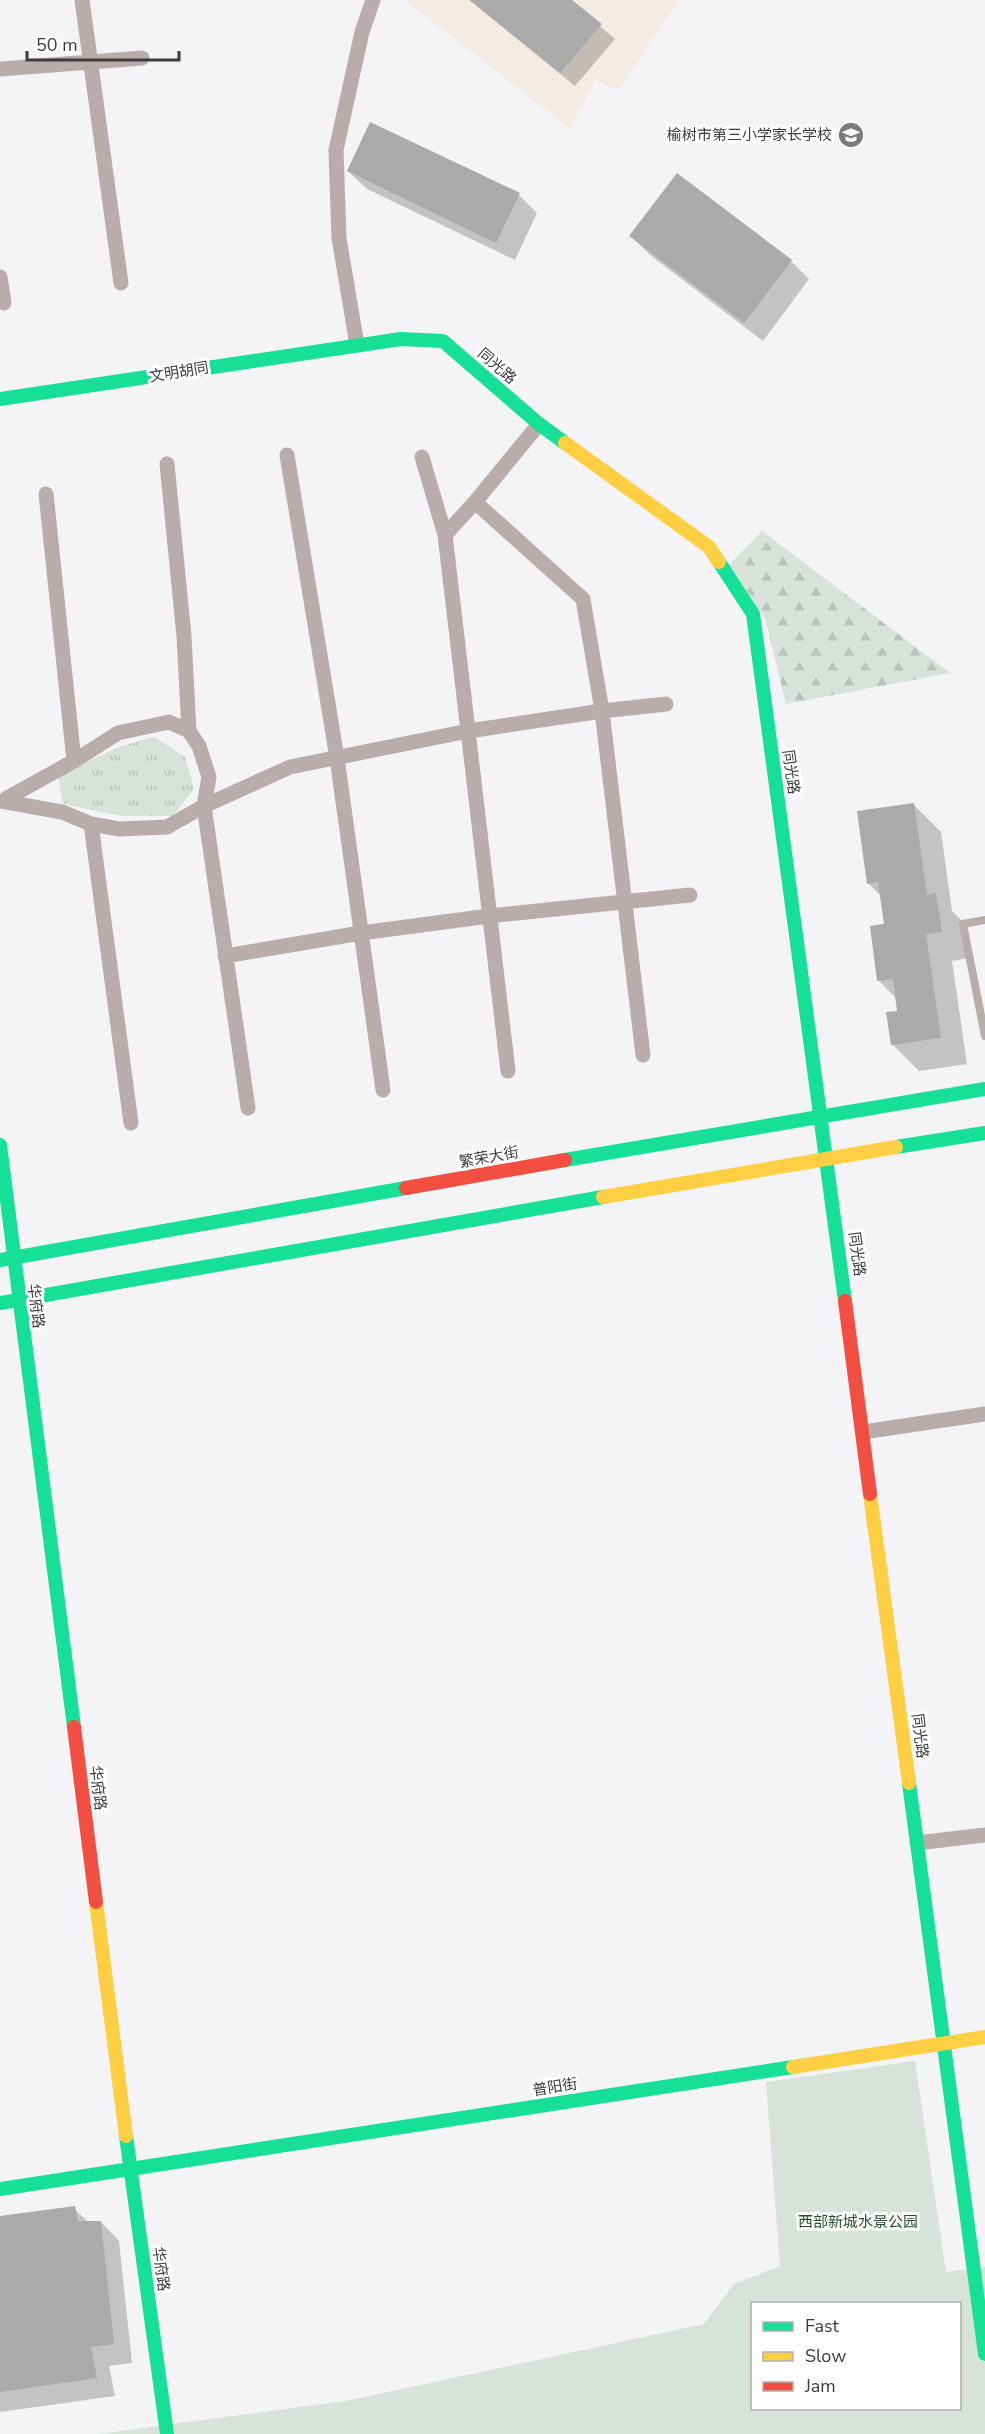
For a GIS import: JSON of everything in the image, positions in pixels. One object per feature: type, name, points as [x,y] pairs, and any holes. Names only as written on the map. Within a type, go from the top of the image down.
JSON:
[{"type":"street","points":[[82,0],[121,283]]},
{"type":"street","points":[[357,345],[339,238],[336,150],[362,33],[373,0]]},
{"type":"street","points":[[0,69],[90,60],[142,58]]},
{"type":"street","points":[[0,277],[4,303]]},
{"type":"street","name":"文明胡同","points":[[0,399],[401,339]]},
{"type":"street","name":"同光路","points":[[401,339],[443,341],[539,424],[709,547],[753,614],[822,1115],[985,2354]]},
{"type":"street","points":[[445,535],[539,424]]},
{"type":"street","points":[[287,455],[337,758],[383,1090]]},
{"type":"street","points":[[422,457],[445,535],[508,1071]]},
{"type":"street","points":[[167,464],[184,636],[189,730],[199,746],[208,777],[204,806],[248,1108]]},
{"type":"street","points":[[46,494],[74,761]]},
{"type":"street","points":[[475,502],[583,599],[602,711],[643,1055]]},
{"type":"street","points":[[1,801],[62,812],[92,824],[119,828],[167,827],[204,806],[291,767],[468,731],[666,704]]},
{"type":"street","points":[[1,801],[74,761],[118,733],[169,722],[189,730]]},
{"type":"street","points":[[92,824],[131,1123]]},
{"type":"street","points":[[225,956],[362,933],[489,916],[690,895]]},
{"type":"street","name":"繁荣大街","points":[[7,1259],[822,1115],[985,1089]]},
{"type":"street","points":[[0,1303],[827,1158],[985,1133]]},
{"type":"street","name":"华府路","points":[[0,1145],[7,1259],[18,1300],[130,2169],[167,2434]]},
{"type":"street","points":[[863,1432],[985,1414]]},
{"type":"street","points":[[917,1843],[985,1834]]},
{"type":"street","name":"普阳街","points":[[0,2189],[985,2037]]},
{"type":"lane","points":[[985,920],[963,924],[985,1036]]},
{"type":"shaded area","points":[[405,0],[680,0],[618,90],[595,80],[570,129]]},
{"type":"green space","points":[[762,531],[950,673],[786,704],[765,618],[729,565]]},
{"type":"green space","points":[[154,737],[185,757],[194,789],[173,816],[122,816],[63,804],[58,776],[118,747]]},
{"type":"green space","name":"西部新城水景公园","points":[[915,2061],[946,2272],[985,2267],[985,2434],[98,2434],[346,2401],[704,2324],[734,2284],[780,2266],[766,2082]]},
{"type":"building","points":[[470,0],[572,0],[602,24],[560,73]]},
{"type":"building","points":[[370,122],[520,193],[496,243],[347,171]]},
{"type":"building","points":[[677,173],[792,260],[744,323],[629,236]]},
{"type":"building","points":[[914,803],[927,895],[936,893],[942,932],[926,934],[941,1038],[891,1045],[886,1012],[897,1011],[893,979],[877,981],[870,926],[884,924],[878,882],[867,884],[857,811]]},
{"type":"building","points":[[75,2206],[78,2221],[101,2221],[114,2344],[91,2347],[97,2378],[0,2392],[0,2216]]},
{"type":"traffic: fast","points":[[0,399],[401,339],[443,341],[539,424],[565,443]]},
{"type":"traffic: fast","points":[[719,562],[753,614],[845,1301]]},
{"type":"traffic: fast","points":[[565,1160],[985,1089]]},
{"type":"traffic: fast","points":[[896,1147],[985,1133]]},
{"type":"traffic: fast","points":[[0,1145],[74,1727]]},
{"type":"traffic: fast","points":[[0,1260],[406,1188]]},
{"type":"traffic: fast","points":[[0,1303],[603,1197]]},
{"type":"traffic: fast","points":[[909,1783],[985,2354]]},
{"type":"traffic: fast","points":[[0,2189],[793,2067]]},
{"type":"traffic: fast","points":[[126,2136],[167,2434]]},
{"type":"traffic: slow","points":[[565,443],[709,547],[719,562]]},
{"type":"traffic: slow","points":[[603,1197],[896,1147]]},
{"type":"traffic: slow","points":[[870,1494],[909,1783]]},
{"type":"traffic: slow","points":[[96,1902],[126,2136]]},
{"type":"traffic: slow","points":[[793,2067],[985,2037]]},
{"type":"traffic: jam","points":[[406,1188],[565,1160]]},
{"type":"traffic: jam","points":[[845,1301],[870,1494]]},
{"type":"traffic: jam","points":[[74,1727],[96,1902]]},
{"type":"place","name":"榆树市第三小学家长学校","points":[[851,135]]}]
